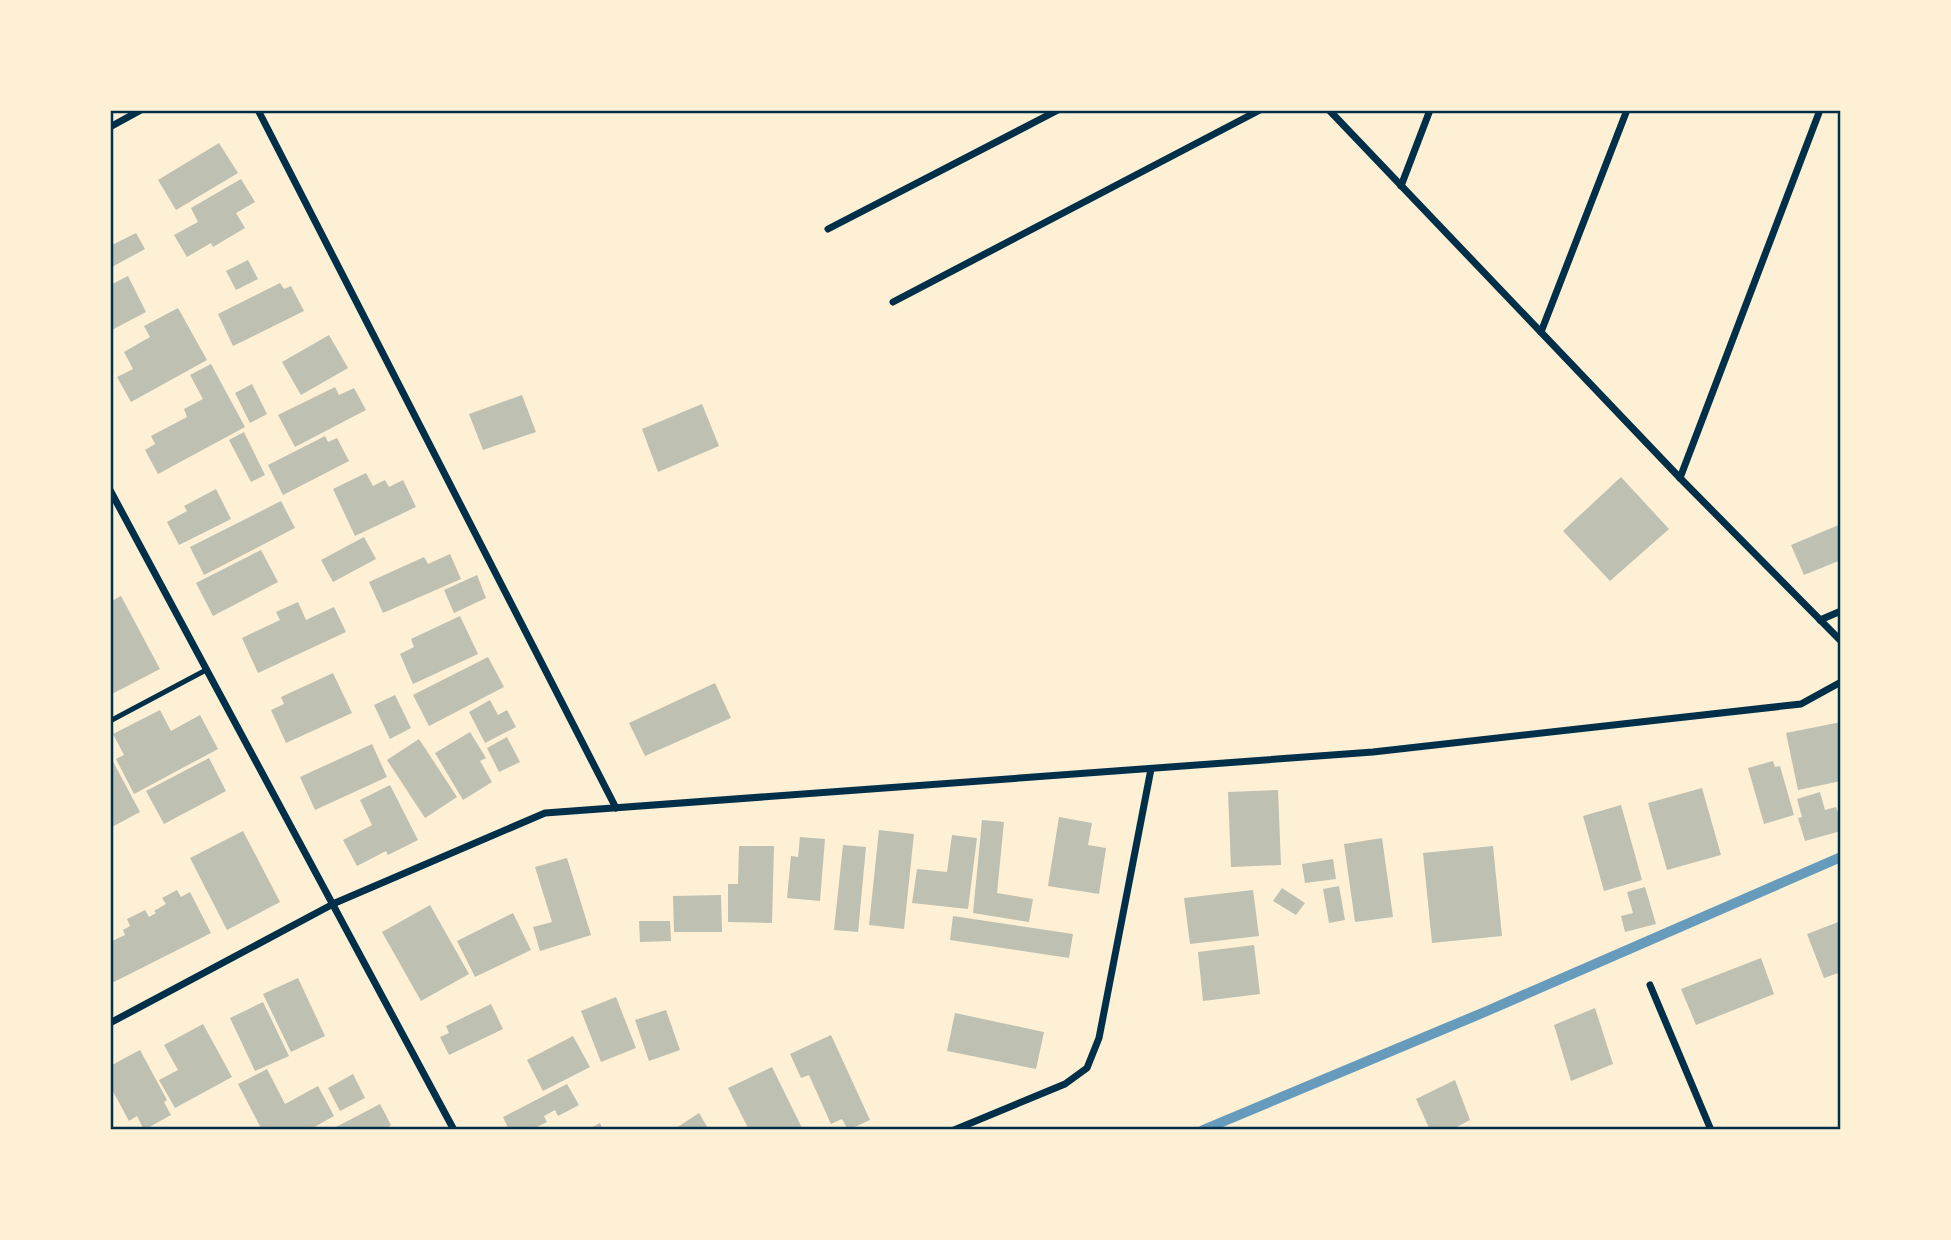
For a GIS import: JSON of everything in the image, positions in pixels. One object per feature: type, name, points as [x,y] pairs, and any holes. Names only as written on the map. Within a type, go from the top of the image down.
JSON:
[{"type":"street","points":[[110,127],[141,110]]},
{"type":"street","points":[[258,110],[616,808]]},
{"type":"street","points":[[828,229],[1058,110]]},
{"type":"street","points":[[893,302],[1260,110]]},
{"type":"street","points":[[1329,110],[1680,478],[1841,641]]},
{"type":"street","points":[[1401,186],[1430,110]]},
{"type":"street","points":[[1541,332],[1628,110]]},
{"type":"street","points":[[1680,478],[1820,110]]},
{"type":"street","points":[[110,490],[454,1130]]},
{"type":"street","points":[[1820,620],[1841,611]]},
{"type":"street","points":[[110,1023],[334,903],[545,813],[1373,752],[1801,704],[1841,682]]},
{"type":"street","points":[[955,1130],[1066,1084],[1087,1068],[1099,1038],[1151,769]]},
{"type":"street","points":[[1650,985],[1711,1130]]},
{"type":"lane","points":[[110,721],[206,670]]},
{"type":"building","points":[[219,143],[238,173],[176,210],[158,180]]},
{"type":"building","points":[[241,179],[255,202],[236,213],[245,228],[213,247],[211,243],[187,257],[174,235],[198,222],[191,208]]},
{"type":"building","points":[[136,233],[145,249],[110,268],[110,246]]},
{"type":"building","points":[[248,260],[258,279],[236,290],[226,271]]},
{"type":"building","points":[[128,276],[146,312],[110,331],[110,285]]},
{"type":"building","points":[[280,283],[284,289],[291,286],[304,311],[233,346],[218,314]]},
{"type":"building","points":[[178,308],[207,360],[131,402],[117,377],[133,369],[124,352],[150,337],[144,326]]},
{"type":"building","points":[[329,335],[348,368],[301,395],[282,362]]},
{"type":"building","points":[[211,364],[245,427],[158,474],[145,450],[155,444],[151,436],[187,417],[184,409],[203,399],[190,375]]},
{"type":"building","points":[[252,384],[267,414],[250,423],[235,393]]},
{"type":"building","points":[[335,387],[339,395],[354,388],[366,410],[295,447],[278,415]]},
{"type":"building","points":[[522,395],[536,432],[483,450],[469,414]]},
{"type":"building","points":[[702,404],[719,446],[658,472],[642,429]]},
{"type":"building","points":[[244,432],[265,475],[251,482],[229,440]]},
{"type":"building","points":[[325,436],[328,442],[337,438],[349,461],[283,495],[268,465]]},
{"type":"building","points":[[366,473],[373,486],[385,480],[389,487],[403,480],[416,507],[355,536],[333,489]]},
{"type":"building","points":[[1621,477],[1669,529],[1610,581],[1563,531]]},
{"type":"building","points":[[216,489],[231,519],[179,545],[167,522],[187,511],[184,506]]},
{"type":"building","points":[[281,501],[295,528],[204,575],[190,547]]},
{"type":"building","points":[[1841,524],[1841,560],[1804,575],[1791,545]]},
{"type":"building","points":[[364,537],[376,559],[333,582],[321,560]]},
{"type":"building","points":[[261,550],[278,582],[213,616],[196,583]]},
{"type":"building","points":[[450,554],[461,579],[383,613],[369,582],[424,557],[428,564]]},
{"type":"building","points":[[477,575],[486,598],[454,613],[444,590]]},
{"type":"building","points":[[121,596],[160,669],[110,695],[110,602]]},
{"type":"building","points":[[298,602],[306,620],[334,607],[346,632],[258,673],[242,638],[280,620],[276,612]]},
{"type":"building","points":[[460,616],[478,654],[413,684],[400,654],[414,647],[411,639]]},
{"type":"building","points":[[488,657],[504,687],[429,726],[413,695]]},
{"type":"building","points":[[333,673],[352,713],[286,743],[271,710],[284,704],[281,697]]},
{"type":"building","points":[[715,683],[731,718],[645,756],[629,723]]},
{"type":"building","points":[[395,695],[411,728],[390,739],[374,705]]},
{"type":"building","points":[[490,700],[498,715],[507,710],[516,727],[485,743],[469,712]]},
{"type":"building","points":[[160,710],[171,731],[200,715],[218,749],[134,794],[116,759],[124,755],[113,734]]},
{"type":"building","points":[[1841,722],[1841,781],[1798,790],[1786,733]]},
{"type":"building","points":[[470,732],[486,758],[480,761],[492,782],[463,800],[435,753]]},
{"type":"building","points":[[507,737],[520,762],[499,772],[487,748]]},
{"type":"building","points":[[419,739],[457,797],[425,818],[387,760]]},
{"type":"building","points":[[372,744],[387,777],[315,810],[300,777]]},
{"type":"building","points":[[110,756],[140,812],[110,828]]},
{"type":"building","points":[[209,758],[226,791],[164,824],[146,791]]},
{"type":"building","points":[[1773,761],[1775,767],[1780,766],[1794,815],[1764,824],[1748,768]]},
{"type":"building","points":[[390,785],[418,840],[388,855],[386,851],[357,866],[343,840],[372,825],[360,800]]},
{"type":"building","points":[[1702,788],[1721,855],[1667,870],[1648,803]]},
{"type":"building","points":[[1278,790],[1281,865],[1231,867],[1228,792]]},
{"type":"building","points":[[1820,792],[1825,810],[1836,807],[1841,831],[1805,841],[1798,818],[1802,817],[1797,799]]},
{"type":"building","points":[[1621,805],[1642,880],[1604,891],[1583,816]]},
{"type":"building","points":[[1059,817],[1092,823],[1088,845],[1106,848],[1099,894],[1048,886]]},
{"type":"building","points":[[982,820],[1004,822],[997,893],[1033,899],[1029,922],[973,913]]},
{"type":"building","points":[[879,830],[914,834],[904,929],[869,925]]},
{"type":"building","points":[[243,831],[280,902],[227,930],[190,858]]},
{"type":"building","points":[[952,835],[977,838],[968,909],[912,903],[917,869],[947,872]]},
{"type":"building","points":[[800,837],[825,839],[820,901],[787,898],[791,856],[798,857]]},
{"type":"building","points":[[1382,838],[1393,917],[1355,922],[1344,844]]},
{"type":"building","points":[[843,845],[866,847],[858,932],[834,930]]},
{"type":"building","points":[[739,846],[774,846],[772,923],[728,922],[728,884],[738,884]]},
{"type":"building","points":[[1493,846],[1502,936],[1432,943],[1423,853]]},
{"type":"building","points":[[567,858],[591,935],[540,951],[533,927],[552,922],[535,867]]},
{"type":"building","points":[[1333,859],[1336,879],[1305,883],[1302,864]]},
{"type":"building","points":[[1339,886],[1345,920],[1329,923],[1323,889]]},
{"type":"building","points":[[1645,887],[1656,924],[1625,932],[1621,916],[1633,913],[1627,892]]},
{"type":"building","points":[[1282,888],[1305,903],[1296,915],[1273,901]]},
{"type":"building","points":[[177,890],[181,897],[190,892],[211,933],[110,984],[110,942],[125,935],[123,930],[130,926],[127,919],[145,910],[149,917],[156,913],[154,911],[166,904],[162,898]]},
{"type":"building","points":[[1253,890],[1259,936],[1190,944],[1184,898]]},
{"type":"building","points":[[721,895],[722,932],[674,932],[673,896]]},
{"type":"building","points":[[430,905],[469,974],[421,1001],[382,932]]},
{"type":"building","points":[[513,913],[531,950],[475,977],[457,941]]},
{"type":"building","points":[[953,916],[1073,934],[1069,958],[950,940]]},
{"type":"building","points":[[639,921],[670,921],[671,941],[640,942]]},
{"type":"building","points":[[1841,921],[1841,972],[1824,978],[1807,934]]},
{"type":"building","points":[[1254,945],[1260,994],[1203,1001],[1198,952]]},
{"type":"building","points":[[1761,958],[1774,994],[1696,1025],[1681,989]]},
{"type":"building","points":[[298,978],[325,1036],[291,1052],[263,994]]},
{"type":"building","points":[[616,997],[636,1048],[601,1062],[581,1011]]},
{"type":"building","points":[[263,1002],[289,1056],[255,1071],[230,1018]]},
{"type":"building","points":[[491,1004],[503,1029],[449,1055],[440,1037],[449,1033],[446,1026]]},
{"type":"building","points":[[1595,1008],[1613,1064],[1571,1081],[1554,1025]]},
{"type":"building","points":[[666,1010],[680,1050],[649,1061],[635,1020]]},
{"type":"building","points":[[955,1013],[1044,1032],[1036,1069],[947,1051]]},
{"type":"building","points":[[203,1024],[232,1077],[175,1108],[159,1080],[178,1070],[164,1045]]},
{"type":"building","points":[[831,1035],[870,1120],[848,1130],[842,1119],[831,1124],[809,1075],[801,1078],[790,1054]]},
{"type":"building","points":[[573,1036],[590,1067],[543,1091],[527,1060]]},
{"type":"building","points":[[140,1050],[167,1100],[164,1102],[171,1115],[144,1130],[137,1116],[129,1121],[110,1086],[110,1066]]},
{"type":"building","points":[[772,1067],[803,1130],[749,1130],[728,1088]]},
{"type":"building","points":[[267,1069],[285,1104],[318,1086],[334,1116],[309,1130],[262,1130],[238,1084]]},
{"type":"building","points":[[353,1074],[365,1098],[340,1111],[328,1088]]},
{"type":"building","points":[[1455,1080],[1470,1120],[1451,1130],[1430,1130],[1416,1099]]},
{"type":"building","points":[[567,1084],[579,1105],[558,1116],[555,1110],[544,1116],[547,1122],[531,1130],[509,1130],[503,1117]]},
{"type":"building","points":[[380,1104],[391,1125],[383,1130],[338,1130],[336,1127]]},
{"type":"building","points":[[699,1113],[709,1130],[673,1130]]},
{"type":"building","points":[[600,1123],[603,1130],[587,1130]]},
{"type":"waterway","points":[[1203,1130],[1487,1011],[1841,857]]}]
